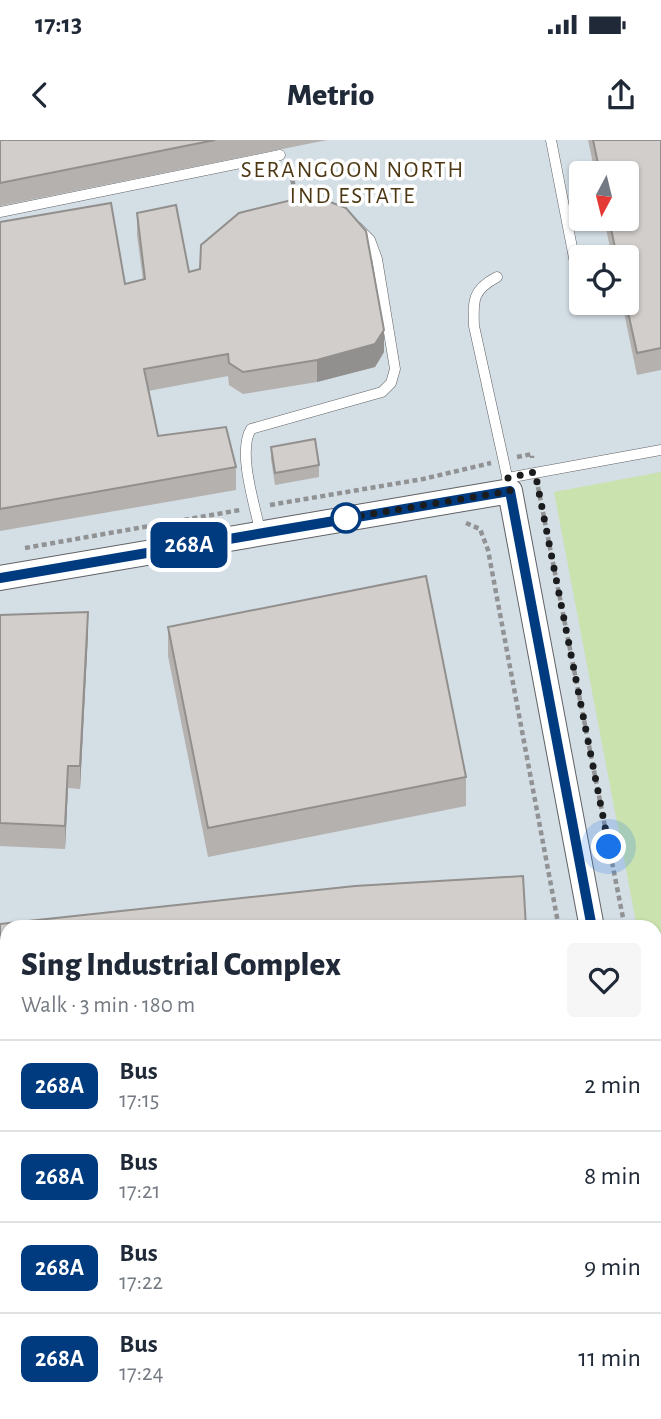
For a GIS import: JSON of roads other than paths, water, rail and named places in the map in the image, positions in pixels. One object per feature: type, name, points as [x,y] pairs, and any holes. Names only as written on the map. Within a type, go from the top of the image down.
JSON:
[{"type":"street","points":[[0,578],[261,532],[509,484],[591,920]]},
{"type":"lane","points":[[551,140],[572,245]]},
{"type":"lane","points":[[0,212],[284,157]]},
{"type":"lane","points":[[261,532],[245,452],[246,436],[251,429],[383,392],[391,383],[395,369],[377,259],[370,240],[351,221]]},
{"type":"lane","points":[[497,278],[483,284],[473,302],[474,327],[509,484],[535,472],[661,450]]},
{"type":"district","name":"SERANGOON NORTH IND ESTATE","points":[[353,182]]}]
